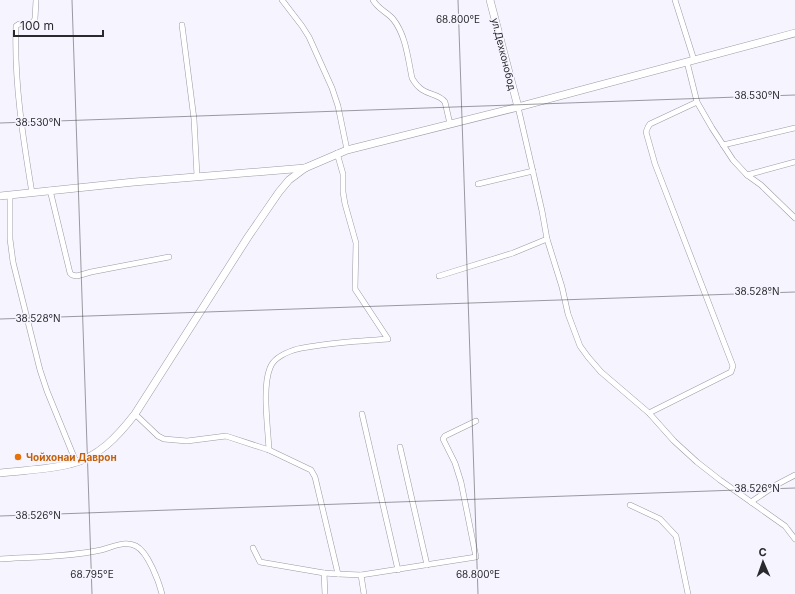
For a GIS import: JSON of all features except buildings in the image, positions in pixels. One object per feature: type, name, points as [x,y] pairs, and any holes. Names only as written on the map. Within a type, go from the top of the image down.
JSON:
[{"type":"main road","name":"ул.Дехконобод","points":[[490,0],[518,107]]},
{"type":"main road","points":[[0,473],[51,468],[85,459],[101,450],[127,425],[248,237],[279,192],[289,180],[305,168],[347,150],[518,107],[795,33]]},
{"type":"main road","points":[[0,196],[197,176],[305,168]]},
{"type":"street","points":[[32,193],[24,144],[15,53],[16,26],[19,24],[32,23],[35,19],[36,0]]},
{"type":"street","points":[[282,0],[309,37],[332,88],[338,106],[347,150]]},
{"type":"street","points":[[373,0],[376,5],[398,26],[412,78],[415,83],[423,92],[443,99],[450,124]]},
{"type":"street","points":[[675,0],[691,61],[698,102],[733,160],[747,175],[761,185],[795,218]]},
{"type":"street","points":[[182,25],[194,119],[197,176]]},
{"type":"street","points":[[649,413],[731,372],[733,366],[655,164],[646,132],[650,124],[698,102]]},
{"type":"street","points":[[518,107],[547,239],[560,280],[568,314],[580,346],[588,358],[601,372],[649,413],[674,441],[697,462],[785,526],[795,539]]},
{"type":"street","points":[[723,145],[795,128]]},
{"type":"street","points":[[269,450],[266,387],[268,372],[270,366],[274,362],[280,357],[294,350],[324,345],[388,339],[354,289],[356,243],[345,204],[338,153]]},
{"type":"street","points":[[747,175],[795,162]]},
{"type":"street","points":[[478,184],[533,171]]},
{"type":"street","points":[[50,190],[70,273],[72,275],[77,276],[169,257]]},
{"type":"street","points":[[10,196],[10,240],[15,269],[47,391],[76,462]]},
{"type":"street","points":[[439,276],[513,253],[547,239]]},
{"type":"street","points":[[135,414],[158,436],[164,439],[187,441],[226,436],[269,450],[311,470],[314,474],[338,574]]},
{"type":"street","points":[[362,414],[398,570]]},
{"type":"street","points":[[252,548],[260,562],[324,573],[361,575],[476,557],[461,482],[455,463],[443,438],[476,421]]},
{"type":"street","points":[[400,447],[427,565]]},
{"type":"street","points":[[751,502],[776,485],[795,475]]},
{"type":"street","points":[[630,505],[645,511],[660,520],[676,536],[688,594]]},
{"type":"street","points":[[0,559],[76,554],[129,543],[139,547],[149,562],[157,577],[162,594]]},
{"type":"street","points":[[324,573],[325,594]]},
{"type":"street","points":[[361,575],[364,594]]},
{"type":"place","name":"Чойхонаи Даврон","points":[[18,457]]}]
